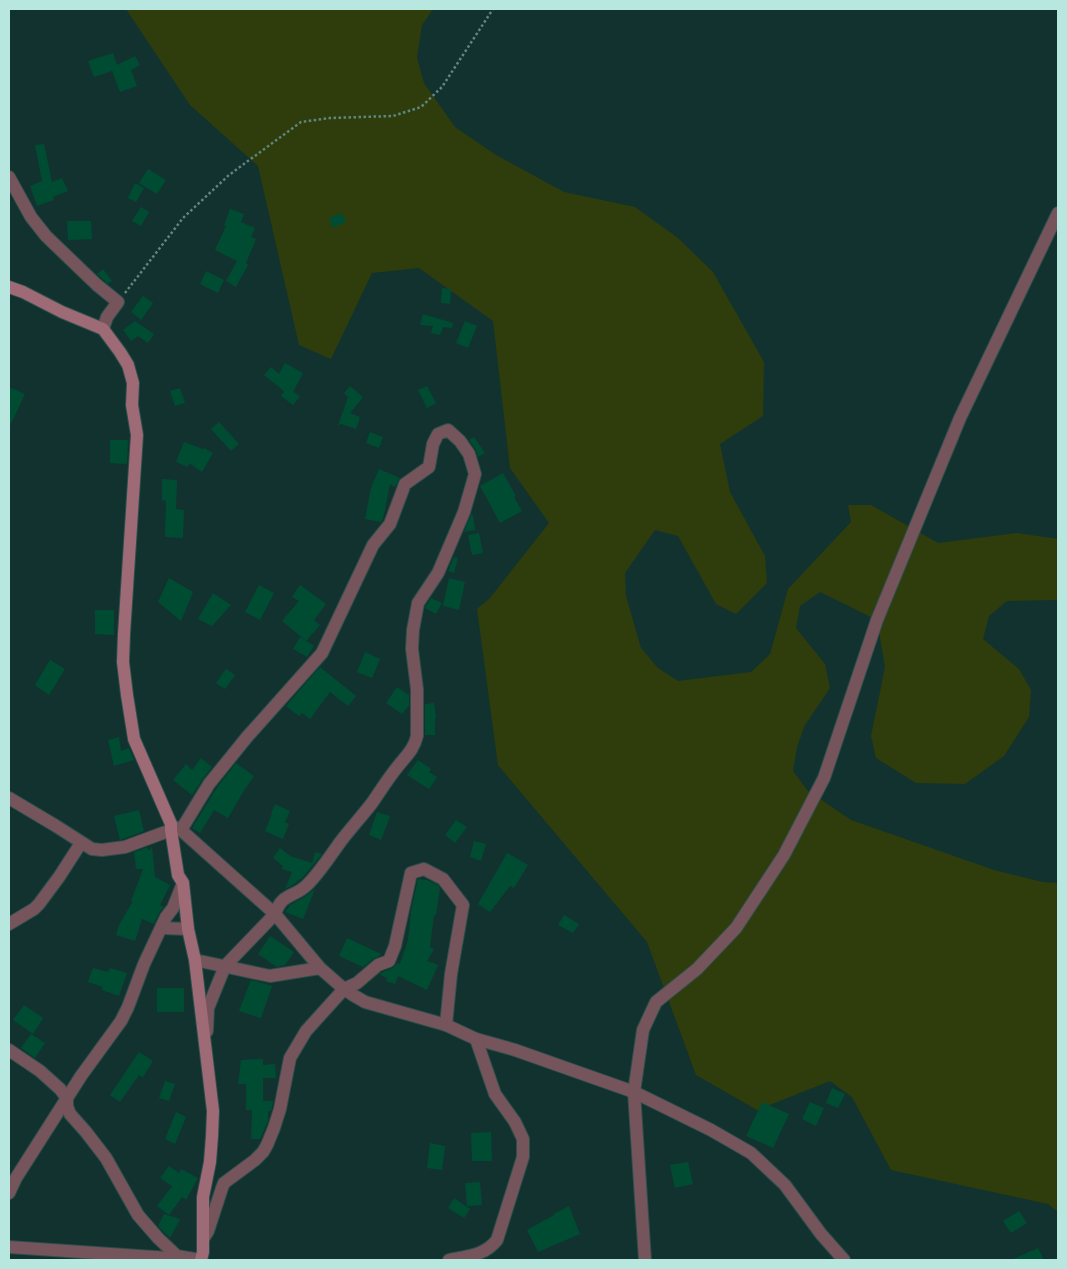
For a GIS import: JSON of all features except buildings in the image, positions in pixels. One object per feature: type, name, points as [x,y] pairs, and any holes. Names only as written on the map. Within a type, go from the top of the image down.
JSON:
[{"type":"main road","points":[[9,287],[103,330],[128,365],[133,383],[132,405],[137,434],[123,662],[134,739],[174,828],[178,875],[183,884],[188,929],[196,960],[213,1111],[210,1162],[204,1197],[201,1258]]},
{"type":"street","points":[[9,177],[31,217],[46,236],[97,285],[118,302],[107,317],[103,330]]},
{"type":"street","points":[[645,1260],[634,1092],[643,1030],[656,1002],[697,969],[736,928],[784,855],[824,778],[877,620],[956,428],[1058,213]]},
{"type":"street","points":[[9,798],[92,849],[102,850],[125,847],[174,828],[247,737],[322,653],[373,545],[390,524],[406,484],[429,466],[433,444],[438,434],[448,430],[460,441],[469,454],[475,474],[464,512],[438,573],[418,602],[412,649],[417,689],[416,744],[310,883],[303,889],[286,897],[278,905],[275,914],[225,966],[208,1008],[206,1048]]},
{"type":"street","points":[[174,828],[275,914],[320,968],[344,989],[365,1002],[446,1025],[476,1039],[515,1050],[634,1092],[711,1130],[751,1153],[786,1186],[820,1234],[844,1260]]},
{"type":"street","points":[[9,924],[39,904],[81,842]]},
{"type":"street","points":[[201,1258],[203,1238],[208,1231],[224,1184],[255,1160],[267,1145],[280,1108],[290,1058],[295,1048],[306,1031],[344,989],[357,983],[378,965],[389,961],[395,946],[411,874],[424,869],[443,879],[463,905],[451,974],[446,1025]]},
{"type":"street","points":[[9,1192],[81,1076],[121,1021],[144,964],[183,884]]},
{"type":"street","points":[[162,928],[188,929]]},
{"type":"street","points":[[196,960],[270,976],[320,968]]},
{"type":"street","points":[[449,1260],[478,1254],[490,1248],[498,1240],[523,1158],[523,1139],[515,1122],[495,1094],[476,1039]]},
{"type":"street","points":[[9,1050],[40,1071],[60,1089],[67,1098],[66,1106],[70,1114],[106,1158],[138,1215],[158,1238],[177,1256],[201,1258]]},
{"type":"street","points":[[9,1247],[201,1258]]},
{"type":"path","points":[[120,300],[184,218],[229,175],[302,122],[330,118],[393,116],[421,107],[442,87],[493,9]]},
{"type":"green space","points":[[126,9],[433,9],[422,25],[417,58],[424,83],[455,127],[496,155],[564,192],[635,207],[678,238],[713,272],[764,362],[763,416],[720,444],[730,492],[765,556],[767,583],[736,614],[716,604],[678,536],[655,530],[625,573],[626,596],[641,648],[658,668],[678,681],[751,672],[770,654],[788,589],[851,522],[848,505],[871,505],[938,543],[1017,533],[1058,539],[1058,600],[1007,601],[989,616],[983,639],[1019,669],[1031,690],[1029,717],[1004,756],[965,784],[916,783],[876,758],[871,736],[885,667],[877,620],[820,592],[800,606],[796,628],[825,664],[830,688],[805,725],[797,747],[793,771],[807,790],[851,820],[994,870],[1043,882],[1058,883],[1058,1212],[1048,1204],[891,1170],[852,1097],[830,1081],[757,1110],[696,1075],[647,942],[498,765],[477,609],[490,598],[549,523],[510,468],[493,321],[419,268],[372,273],[331,359],[299,345],[258,166],[190,105]]}]
